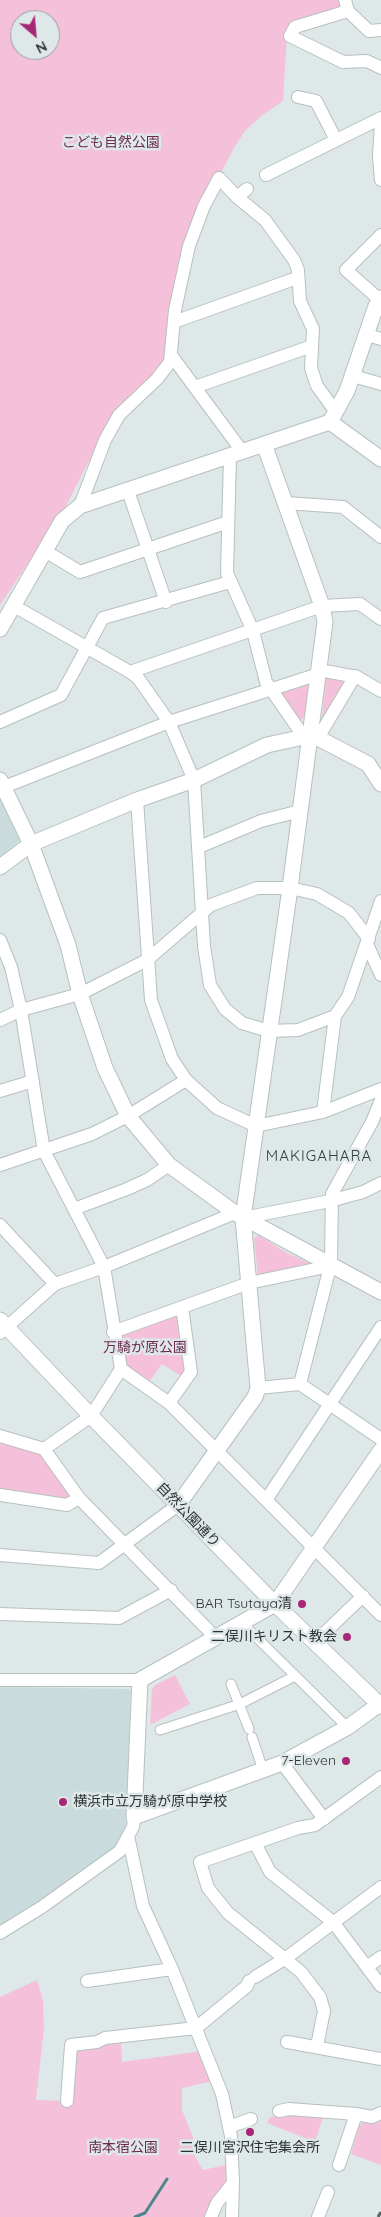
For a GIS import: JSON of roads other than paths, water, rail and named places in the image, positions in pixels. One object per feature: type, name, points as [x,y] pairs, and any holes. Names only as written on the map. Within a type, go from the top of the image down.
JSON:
[{"type":"street","points":[[381,30],[369,31],[346,6],[295,27],[290,36],[343,62],[367,61],[381,68]]},
{"type":"street","points":[[298,97],[316,101],[336,140]]},
{"type":"street","points":[[266,175],[381,118]]},
{"type":"street","points":[[381,124],[379,156],[381,180]]},
{"type":"street","points":[[80,506],[105,440],[120,415],[157,379],[170,362],[174,322],[194,227],[219,178],[242,193],[265,220],[294,260],[298,270],[297,278],[300,301],[313,328],[311,368],[317,386],[333,417],[347,432],[381,458]]},
{"type":"street","points":[[0,629],[62,521],[80,506],[236,454],[333,417],[374,337],[380,300],[346,270],[381,236]]},
{"type":"street","points":[[174,322],[297,278]]},
{"type":"street","points":[[195,387],[312,346]]},
{"type":"street","points":[[171,355],[195,387],[236,454],[228,522],[227,573],[253,631],[270,689],[311,737],[368,764],[381,784]]},
{"type":"street","points":[[354,376],[381,384]]},
{"type":"street","points":[[0,1555],[99,1563],[178,1505],[255,1397],[258,1388],[249,1283],[239,1216],[256,1126],[311,737],[325,622],[322,606],[264,444]]},
{"type":"street","points":[[128,491],[166,602]]},
{"type":"street","points":[[286,503],[343,508],[381,537]]},
{"type":"street","points":[[45,551],[80,572],[228,522]]},
{"type":"street","points":[[0,722],[61,695],[103,618],[166,602],[230,582]]},
{"type":"street","points":[[130,672],[322,606],[360,604],[381,619]]},
{"type":"street","points":[[14,606],[130,672],[138,678],[170,722],[194,780],[204,946],[210,984],[225,1009],[242,1023],[269,1031],[298,1030],[335,1016]]},
{"type":"street","points":[[381,691],[355,676],[319,672],[170,722],[2,784],[31,844],[68,945],[80,994],[108,1078],[128,1116],[169,1165],[239,1216],[381,1292]]},
{"type":"street","points":[[0,867],[31,844],[137,800],[194,780],[267,745],[311,737],[355,676]]},
{"type":"street","points":[[137,800],[150,1000],[156,1021],[172,1059],[186,1080],[217,1108],[256,1126],[323,1112],[381,1089]]},
{"type":"street","points":[[198,847],[261,821],[300,811]]},
{"type":"street","points":[[0,1020],[21,1010],[80,994],[147,960],[211,905],[257,888],[290,888],[317,894],[349,913],[368,941],[381,975]]},
{"type":"street","points":[[323,1112],[335,1016],[348,997],[381,901]]},
{"type":"street","points":[[0,940],[11,967],[21,1010],[44,1151],[104,1267],[113,1332],[121,1369],[169,1404],[315,1547],[381,1615]]},
{"type":"street","points":[[0,1165],[92,1134],[128,1116],[186,1080]]},
{"type":"street","points":[[0,1092],[33,1081]]},
{"type":"street","points":[[300,1384],[330,1264],[330,1201],[332,1194],[372,1122],[381,1100]]},
{"type":"street","points":[[74,1209],[147,1180],[169,1165]]},
{"type":"street","points":[[2,1327],[54,1284],[239,1216],[330,1201],[363,1192],[381,1183]]},
{"type":"street","points":[[0,1225],[54,1284]]},
{"type":"street","points":[[113,1332],[249,1283],[330,1264]]},
{"type":"street","points":[[169,1404],[191,1372],[182,1307]]},
{"type":"street","name":"自然公園通り","points":[[2,1327],[275,1604],[381,1705]]},
{"type":"street","points":[[266,1500],[381,1327]]},
{"type":"street","points":[[44,1449],[90,1416],[121,1369]]},
{"type":"street","points":[[258,1388],[300,1384],[381,1439]]},
{"type":"street","points":[[0,1436],[44,1449],[79,1498],[216,1638]]},
{"type":"street","points":[[0,1680],[140,1680],[275,1604],[381,1450]]},
{"type":"street","points":[[0,1495],[67,1505],[79,1498]]},
{"type":"street","points":[[0,1614],[119,1618],[171,1590]]},
{"type":"street","points":[[315,1642],[363,1596]]},
{"type":"street","points":[[242,1623],[347,1728]]},
{"type":"street","points":[[160,1730],[240,1704],[295,1676]]},
{"type":"street","points":[[0,1933],[42,1907],[120,1851],[133,1827],[140,1680]]},
{"type":"street","points":[[232,1684],[261,1764]]},
{"type":"street","points":[[134,1817],[282,1763],[347,1728],[381,1705]]},
{"type":"street","points":[[282,1763],[324,1819]]},
{"type":"street","points":[[317,2046],[324,2011],[323,2004],[301,1972],[228,1913],[208,1888],[200,1862],[298,1828],[315,1826],[381,1777]]},
{"type":"street","points":[[128,1836],[143,1906],[172,1969],[222,2094],[229,2127],[233,2182],[232,2217]]},
{"type":"street","points":[[255,1843],[270,1872],[333,1922],[381,1986]]},
{"type":"street","points":[[67,2101],[71,2045],[97,2042],[105,2038],[196,2028],[247,1986],[252,1979],[286,1958],[381,1886]]},
{"type":"street","points":[[367,1967],[381,1957]]},
{"type":"street","points":[[87,1981],[172,1969]]},
{"type":"street","points":[[287,2042],[381,2059]]},
{"type":"street","points":[[279,2111],[289,2109],[372,2117],[381,2113]]},
{"type":"street","points":[[339,2165],[356,2114]]},
{"type":"street","points":[[229,2127],[252,2119]]},
{"type":"street","points":[[211,2217],[217,2203],[233,2182]]},
{"type":"street","points":[[318,2217],[328,2192]]},
{"type":"waterway","points":[[135,2217],[145,2213],[167,2179]]},
{"type":"railway","points":[[378,2217],[381,2212]]},
{"type":"place","name":"BAR Tsutaya清","points":[[302,1604]]},
{"type":"place","name":"二俣川キリスト教会","points":[[347,1637]]},
{"type":"place","name":"7-Eleven","points":[[346,1761]]},
{"type":"place","name":"横浜市立万騎が原中学校","points":[[63,1802]]},
{"type":"place","name":"二俣川宮沢住宅集会所","points":[[250,2132]]},
{"type":"district","name":"MAKIGAHARA","points":[[319,1156]]},
{"type":"park label","name":"こども自然公園","points":[[111,143]]},
{"type":"park label","name":"万騎が原公園","points":[[145,1348]]},
{"type":"park label","name":"南本宿公園","points":[[123,2148]]}]
